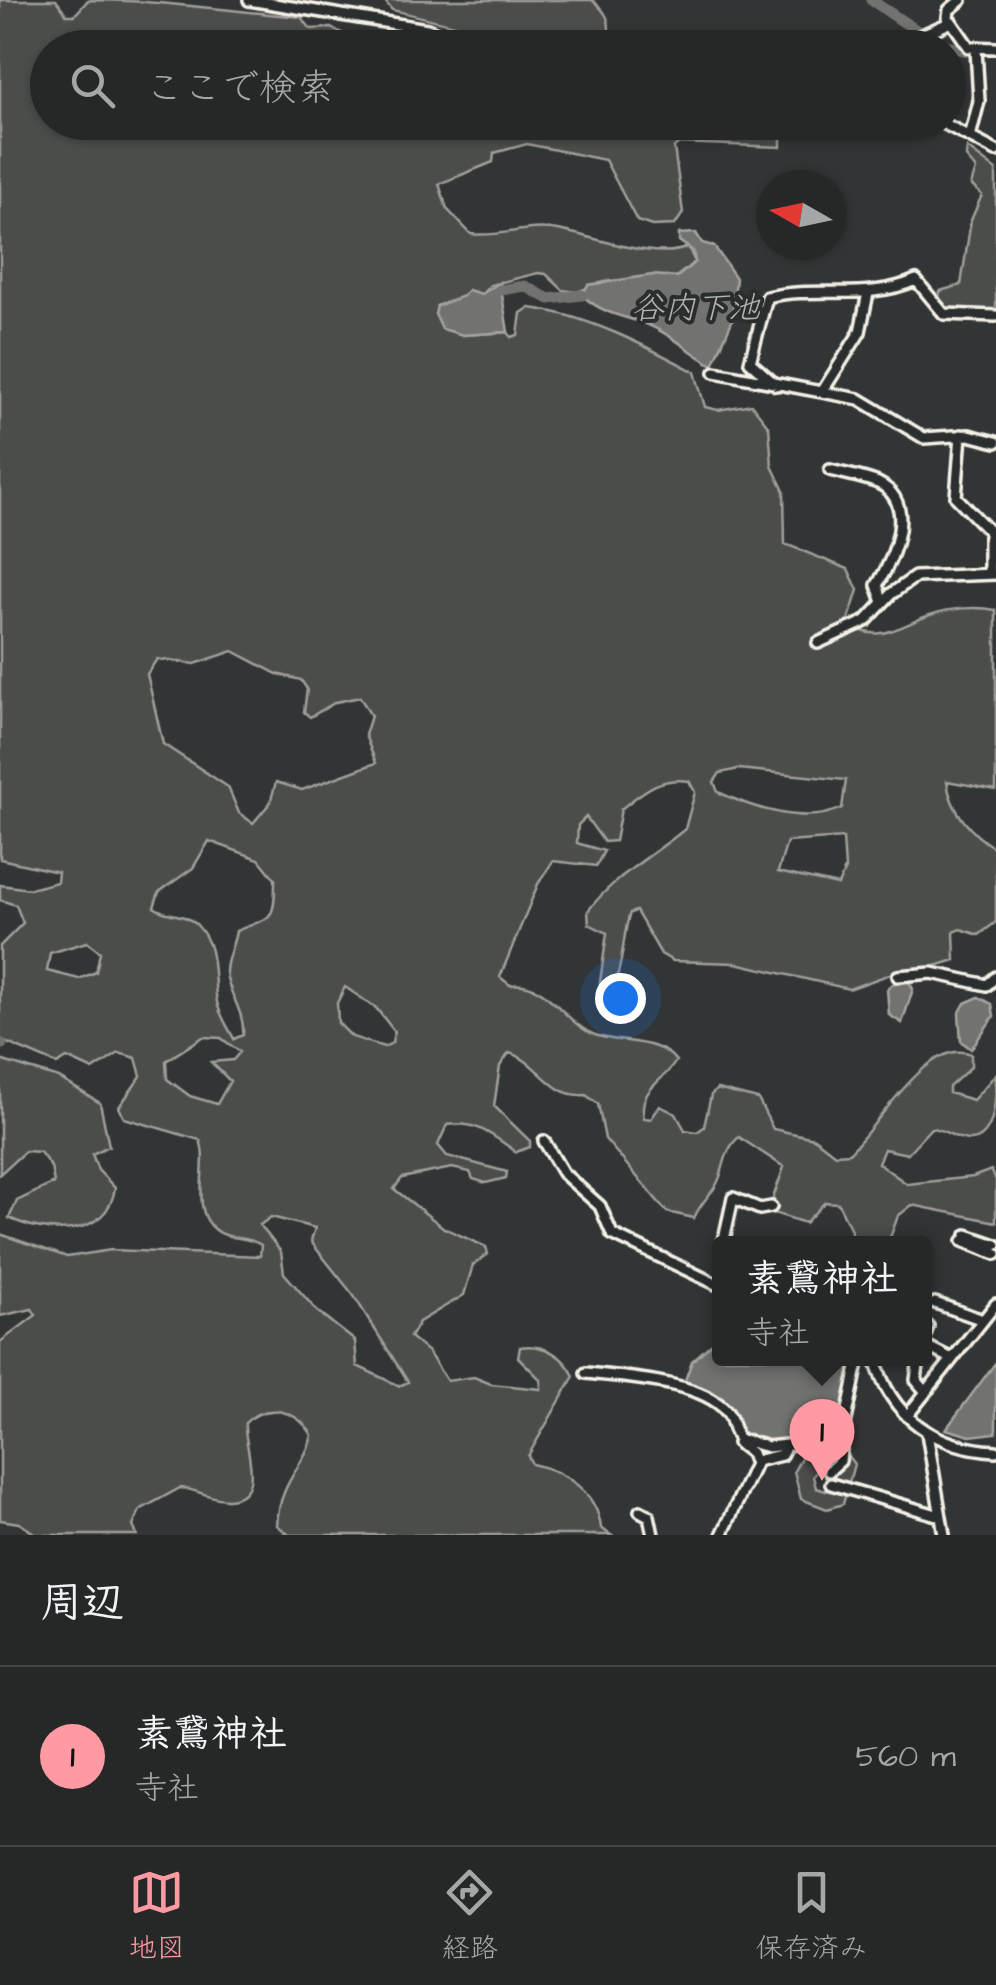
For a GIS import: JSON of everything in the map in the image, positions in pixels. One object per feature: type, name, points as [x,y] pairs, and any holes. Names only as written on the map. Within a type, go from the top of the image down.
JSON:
[{"type":"street","points":[[250,0],[427,30]]},
{"type":"street","points":[[956,30],[950,10],[961,0]]},
{"type":"street","points":[[931,30],[951,21]]},
{"type":"street","points":[[966,45],[976,51],[996,48]]},
{"type":"street","points":[[970,138],[979,101],[976,51]]},
{"type":"street","points":[[966,136],[996,151]]},
{"type":"street","points":[[776,384],[750,362],[764,298],[804,289],[887,292],[916,280],[944,314],[996,316]]},
{"type":"street","points":[[822,392],[860,332],[868,293]]},
{"type":"street","points":[[715,372],[868,402],[917,436],[937,439],[961,435],[996,442]]},
{"type":"street","points":[[818,643],[866,621],[883,602],[916,577],[992,574],[989,531],[956,496],[961,435]]},
{"type":"street","points":[[830,470],[882,485],[896,502],[901,519],[898,538],[877,584],[883,602]]},
{"type":"street","points":[[898,976],[932,973],[987,985],[996,977]]},
{"type":"street","points":[[544,1140],[562,1173],[600,1206],[612,1234],[712,1282]]},
{"type":"street","points":[[725,1236],[732,1198],[760,1209],[771,1208]]},
{"type":"street","points":[[996,1245],[965,1238],[996,1254]]},
{"type":"street","points":[[935,1303],[983,1320]]},
{"type":"street","points":[[907,1416],[996,1304]]},
{"type":"street","points":[[932,1346],[952,1359]]},
{"type":"street","points":[[829,1470],[840,1461],[857,1366]]},
{"type":"street","points":[[878,1366],[890,1398],[928,1433],[968,1450],[996,1451]]},
{"type":"street","points":[[918,1366],[916,1380],[926,1392]]},
{"type":"street","points":[[586,1373],[668,1382],[720,1405],[730,1414],[735,1436],[756,1461]]},
{"type":"street","points":[[928,1433],[944,1535]]},
{"type":"street","points":[[735,1436],[756,1446],[842,1438]]},
{"type":"street","points":[[756,1461],[781,1455],[786,1446]]},
{"type":"street","points":[[722,1535],[752,1477],[756,1461]]},
{"type":"street","points":[[831,1484],[940,1516]]},
{"type":"street","points":[[640,1512],[649,1516],[653,1535]]},
{"type":"shaded area","points":[[0,0],[56,0],[67,15],[75,15],[88,0],[168,4],[301,17],[311,29],[335,30],[30,30],[30,140],[781,140],[781,147],[679,143],[674,147],[683,213],[675,225],[652,226],[637,221],[605,160],[527,144],[494,153],[493,162],[439,184],[447,209],[471,234],[558,230],[642,250],[660,252],[688,247],[695,262],[676,277],[608,281],[576,292],[563,290],[546,274],[538,273],[490,285],[482,294],[437,306],[464,335],[518,335],[521,313],[529,308],[572,317],[636,342],[695,372],[705,407],[718,410],[751,404],[769,427],[772,466],[784,491],[785,544],[848,569],[858,590],[848,622],[858,629],[889,632],[946,611],[996,610],[996,790],[947,781],[952,802],[963,820],[996,849],[996,922],[979,935],[961,929],[954,932],[955,960],[910,974],[896,972],[849,989],[736,963],[673,961],[661,954],[636,911],[630,913],[616,979],[605,996],[599,989],[607,933],[589,924],[588,911],[622,877],[685,829],[695,792],[689,781],[678,780],[652,787],[621,809],[615,841],[604,842],[586,817],[578,825],[577,843],[604,851],[596,866],[553,861],[538,884],[500,977],[510,985],[523,985],[545,995],[595,1035],[650,1045],[669,1054],[676,1061],[648,1092],[644,1118],[651,1119],[660,1106],[676,1114],[685,1130],[697,1132],[704,1127],[711,1095],[717,1089],[758,1099],[773,1129],[814,1138],[835,1154],[849,1153],[921,1071],[938,1058],[955,1052],[971,1054],[971,1067],[949,1087],[949,1093],[973,1100],[996,1074],[993,1115],[985,1133],[969,1140],[931,1128],[907,1154],[884,1149],[878,1163],[907,1184],[973,1177],[991,1170],[996,1180],[996,1222],[912,1205],[898,1216],[891,1236],[851,1236],[838,1203],[825,1202],[805,1223],[774,1213],[773,1198],[784,1167],[739,1137],[729,1149],[717,1184],[694,1218],[667,1212],[605,1139],[598,1104],[586,1095],[562,1091],[529,1063],[509,1053],[500,1066],[494,1106],[530,1141],[530,1147],[516,1152],[484,1131],[458,1124],[447,1125],[438,1145],[447,1156],[507,1172],[506,1178],[486,1183],[473,1179],[470,1172],[452,1168],[402,1178],[394,1189],[444,1228],[486,1247],[488,1254],[473,1265],[464,1295],[419,1322],[410,1337],[428,1352],[447,1381],[474,1377],[491,1384],[541,1389],[541,1380],[518,1357],[520,1347],[545,1349],[565,1362],[574,1376],[528,1456],[532,1464],[577,1485],[593,1504],[601,1528],[611,1535],[289,1535],[277,1525],[279,1510],[312,1435],[290,1415],[272,1411],[245,1423],[251,1468],[247,1489],[240,1496],[222,1499],[180,1488],[140,1510],[133,1526],[137,1535],[37,1535],[19,1523],[0,1520],[0,1342],[36,1315],[32,1309],[0,1316],[0,1234],[67,1257],[111,1250],[260,1256],[261,1245],[222,1234],[208,1222],[202,1200],[200,1140],[124,1118],[119,1107],[141,1076],[136,1058],[119,1053],[93,1070],[67,1058],[57,1064],[0,1040],[0,946],[23,923],[16,905],[0,900],[0,885],[30,889],[57,882],[58,872],[0,859]],"holes":[[[233,651],[277,674],[301,680],[307,689],[304,712],[310,717],[336,702],[360,697],[371,716],[365,735],[376,763],[302,790],[276,782],[270,803],[253,823],[239,813],[228,787],[163,744],[147,674],[157,659],[195,664]],[[739,769],[846,780],[842,808],[796,815],[747,804],[718,792],[714,782],[720,773]],[[843,838],[845,869],[838,885],[778,872],[787,842]],[[209,841],[259,859],[275,879],[272,911],[264,920],[236,931],[227,962],[227,980],[243,1035],[234,1039],[217,1002],[211,952],[204,934],[192,921],[154,907],[159,892],[193,868]],[[87,942],[100,952],[96,972],[79,979],[47,971],[50,953]],[[345,987],[376,1008],[394,1031],[392,1043],[384,1047],[352,1037],[338,1023],[337,1003]],[[203,1037],[221,1038],[240,1052],[233,1060],[211,1062],[230,1081],[217,1104],[190,1096],[167,1079],[166,1061]],[[271,1217],[315,1228],[311,1241],[354,1296],[408,1382],[399,1386],[357,1366],[355,1341],[317,1311],[284,1273],[281,1252],[260,1225]]]},
{"type":"shaded area","points":[[384,0],[592,0],[609,23],[608,30],[475,30],[392,10]]},
{"type":"shaded area","points":[[967,148],[996,170],[996,313],[950,313],[939,300],[940,291],[961,285],[971,220],[982,195],[971,185],[976,169],[966,157]]},
{"type":"shaded area","points":[[0,1060],[59,1078],[100,1103],[109,1146],[92,1154],[98,1170],[115,1188],[110,1205],[87,1225],[56,1230],[9,1218],[17,1201],[54,1183],[51,1167],[40,1152],[25,1151],[0,1174]]},
{"type":"shaded area","points":[[828,1444],[837,1449],[837,1460],[820,1467],[813,1476],[816,1488],[826,1491],[846,1454],[854,1464],[843,1504],[827,1509],[801,1499],[794,1471],[807,1447]]},
{"type":"water","name":"谷内下池","points":[[696,233],[702,243],[714,246],[736,278],[732,321],[713,365],[655,328],[605,310],[582,295],[588,285],[652,275],[677,277],[695,262],[693,251],[679,241],[679,234]]},
{"type":"water","points":[[500,282],[508,332],[463,335],[442,329],[435,314],[437,306],[463,296],[468,290],[482,294]]},
{"type":"water","points":[[899,979],[908,980],[913,989],[902,1023],[889,1015],[887,989]]},
{"type":"water","points":[[979,997],[992,1004],[994,1016],[971,1049],[961,1041],[959,1014],[965,1003]]},
{"type":"water","points":[[712,1343],[712,1366],[851,1366],[839,1432],[771,1444],[740,1434],[736,1420],[684,1383],[692,1361]]},
{"type":"water","points":[[996,1362],[996,1433],[970,1436],[946,1429]]},
{"type":"waterway","points":[[871,0],[917,30]]},
{"type":"waterway","points":[[966,50],[983,51]]},
{"type":"waterway","points":[[501,290],[525,286],[549,299],[582,295]]},
{"type":"place","name":"素鵞神社","points":[[822,1481]]}]
